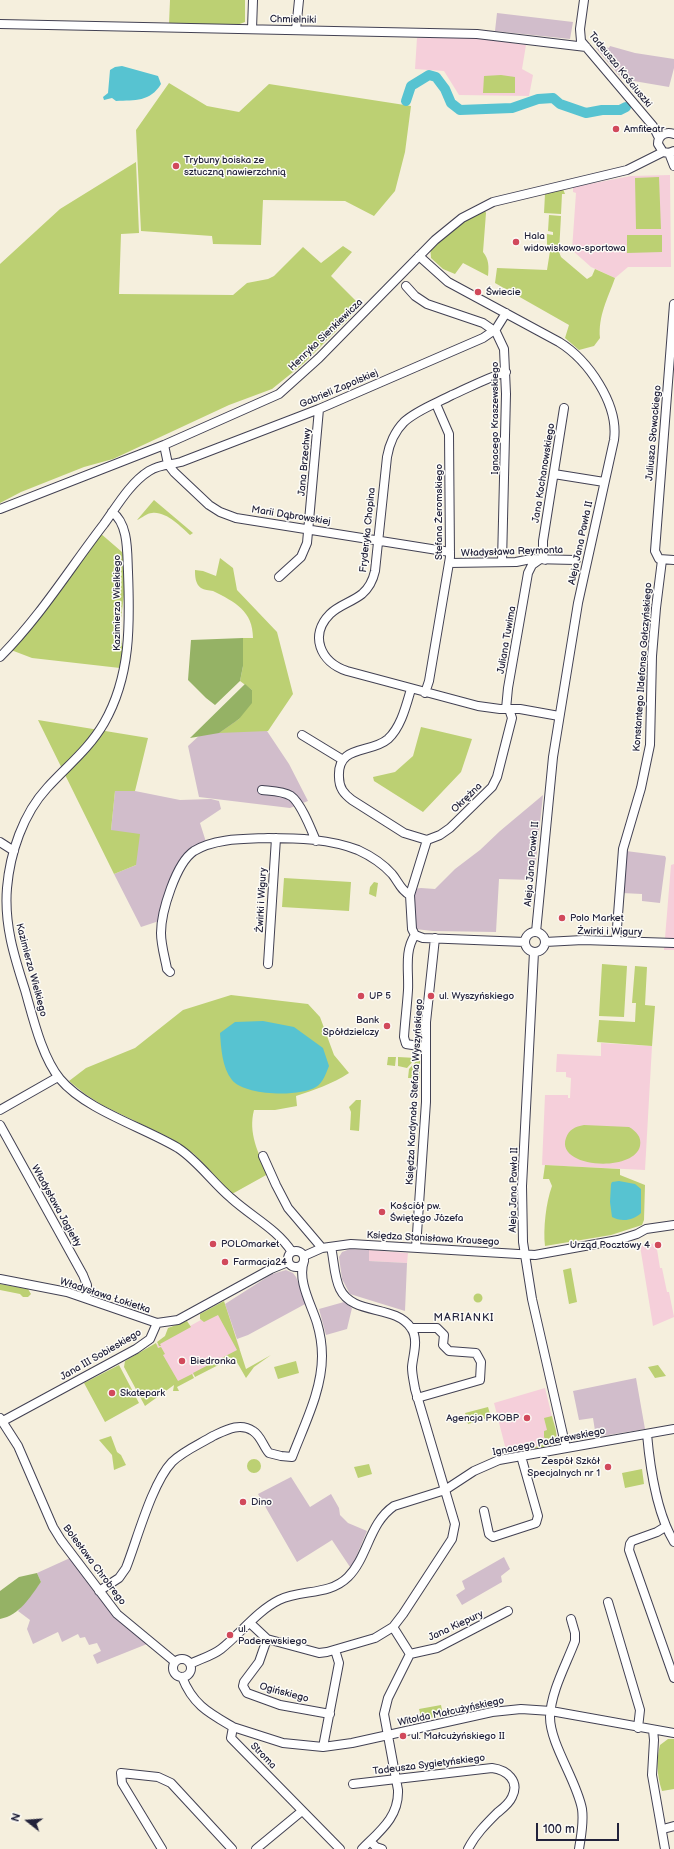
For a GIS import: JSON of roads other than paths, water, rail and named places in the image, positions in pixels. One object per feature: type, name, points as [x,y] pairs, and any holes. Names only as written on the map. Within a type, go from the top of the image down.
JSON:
[{"type":"street","points":[[252,29],[253,0]]},
{"type":"street","points":[[296,30],[299,0]]},
{"type":"street","name":"Tadeusza Kościuszki","points":[[584,0],[580,36],[586,46],[662,136]]},
{"type":"street","name":"Chmielniki","points":[[0,24],[477,34],[586,46]]},
{"type":"street","points":[[674,134],[669,132],[662,136],[674,166]]},
{"type":"street","name":"Henryka Sienkiewicza","points":[[0,509],[164,445],[279,394],[319,358],[419,256],[455,223],[486,205],[507,197],[627,170],[668,151]]},
{"type":"street","name":"Aleja Jana Pawła II","points":[[419,256],[444,279],[559,342],[572,351],[588,369],[606,397],[612,412],[615,430],[578,603],[559,716],[551,772],[536,932]]},
{"type":"street","points":[[406,286],[415,296],[427,304],[480,322],[494,331]]},
{"type":"street","name":"Juliusza Słowackiego","points":[[662,560],[656,556],[654,551],[671,382],[674,304]]},
{"type":"street","name":"Gabrieli Zapolskiej","points":[[0,656],[48,600],[112,512],[141,477],[159,465],[181,462],[319,409],[483,338],[494,331],[506,313]]},
{"type":"street","name":"Ignacego Kraszewskiego","points":[[494,331],[498,335],[504,349],[506,372],[502,562]]},
{"type":"street","name":"Fryderyka Chopina","points":[[506,372],[436,404],[410,417],[403,423],[392,440],[385,465],[373,579],[361,594],[327,617],[320,630],[320,645],[325,657],[337,667],[411,689],[478,706],[520,709],[559,716]]},
{"type":"street","name":"Stefana Żeromskiego","points":[[425,693],[429,681],[450,552],[449,434],[436,404]]},
{"type":"street","name":"Jana Kochanowskiego","points":[[538,559],[543,541],[564,408]]},
{"type":"street","name":"Jana Brzechwy","points":[[279,577],[301,557],[307,543],[319,409]]},
{"type":"street","name":"Marii Dąbrowskiej","points":[[164,445],[168,464],[174,472],[201,498],[220,512],[236,518],[450,552]]},
{"type":"street","points":[[554,474],[604,482]]},
{"type":"street","name":"Kazimierza Wielkiego","points":[[112,512],[119,517],[122,525],[127,553],[129,639],[123,677],[112,707],[98,734],[84,752],[40,796],[24,824],[14,852],[7,886],[6,908],[8,931],[41,1043],[58,1077],[81,1096],[112,1116],[148,1132],[180,1150],[230,1198],[284,1240],[292,1252]]},
{"type":"street","name":"Jana Kochanowskiego","points":[[538,559],[543,555],[543,541]]},
{"type":"street","points":[[528,573],[532,564],[538,559]]},
{"type":"street","name":"Władysława Reymonta","points":[[449,563],[516,562],[538,559],[576,560]]},
{"type":"street","points":[[662,560],[674,560]]},
{"type":"street","name":"Konstantego Ildefonsa Gałczyńskiego","points":[[616,941],[624,843],[641,788],[650,745],[652,656],[662,560]]},
{"type":"street","points":[[516,562],[526,566],[528,573]]},
{"type":"street","name":"Juliana Tuwima","points":[[508,709],[507,692],[528,573]]},
{"type":"street","points":[[411,689],[397,727],[389,738],[378,745],[353,752],[343,760],[340,767],[339,781],[342,790],[348,797],[404,833],[427,840],[410,895],[412,929],[415,935],[419,937],[525,942]]},
{"type":"street","name":"Okrężna","points":[[427,840],[440,835],[450,828],[492,787],[497,777],[506,746],[512,718],[508,709]]},
{"type":"street","points":[[302,736],[343,760]]},
{"type":"street","points":[[262,790],[279,792],[291,796],[298,804],[316,841]]},
{"type":"street","points":[[170,972],[167,969],[161,927],[173,884],[186,859],[198,849],[212,844],[238,839],[276,838],[316,841],[348,847],[384,866],[404,891],[410,895]]},
{"type":"street","name":"Żwirki i Wigury","points":[[268,964],[276,838]]},
{"type":"street","points":[[0,842],[14,852]]},
{"type":"street","points":[[536,932],[542,935],[545,942],[541,950],[534,952],[527,947],[525,942],[530,933],[536,932]]},
{"type":"street","points":[[415,935],[410,946],[407,966],[408,989],[404,1037],[406,1044],[425,1047]]},
{"type":"street","name":"Księdza Kardynała Stefana Wyszyńskiego","points":[[416,1248],[425,1109],[425,1047],[427,1009],[435,938]]},
{"type":"street","name":"Żwirki i Wigury","points":[[545,942],[616,941],[674,944]]},
{"type":"street","name":"Aleja Jana Pawła II","points":[[534,952],[522,1186],[525,1255],[532,1299],[566,1448]]},
{"type":"street","points":[[0,1110],[58,1077]]},
{"type":"street","name":"Władysława Jagiełły","points":[[0,1125],[83,1275],[87,1285],[86,1298]]},
{"type":"street","points":[[250,1623],[267,1639],[313,1652],[327,1652],[375,1638],[393,1627],[403,1614],[452,1539],[455,1524],[417,1398],[412,1369],[415,1340],[411,1328],[398,1318],[356,1304],[346,1298],[338,1283],[326,1248],[288,1208],[276,1186],[263,1156]]},
{"type":"street","name":"Księdza Stanisława Krausego","points":[[304,1259],[326,1248],[351,1244],[536,1255],[618,1240],[638,1234],[646,1229],[674,1225]]},
{"type":"street","points":[[288,1262],[289,1256],[292,1252],[297,1251],[304,1259]]},
{"type":"street","points":[[297,1268],[302,1266],[304,1259]]},
{"type":"street","points":[[304,1259],[302,1270],[304,1285]]},
{"type":"street","points":[[99,1591],[119,1578],[126,1568],[162,1474],[173,1461],[183,1454],[221,1432],[242,1426],[253,1430],[257,1434],[269,1453],[292,1457],[318,1388],[322,1362],[317,1323],[297,1268],[288,1262]]},
{"type":"street","points":[[157,1323],[178,1320],[271,1269],[288,1262]]},
{"type":"street","name":"Władysława Łokietka","points":[[0,1279],[67,1292],[157,1323]]},
{"type":"street","name":"Jana III Sobieskiego","points":[[1,1419],[136,1349],[150,1339],[157,1323]]},
{"type":"street","points":[[411,1328],[437,1328],[444,1334],[443,1345],[449,1351],[476,1353],[481,1362],[480,1380],[417,1398]]},
{"type":"street","name":"Bolesława Chrobrego","points":[[1,1419],[18,1446],[53,1527],[99,1591],[124,1620],[175,1662]]},
{"type":"street","name":"Ignacego Paderewskiego","points":[[190,1664],[220,1650],[264,1610],[281,1599],[330,1589],[342,1582],[357,1565],[378,1522],[388,1510],[406,1501],[445,1490],[482,1467],[499,1460],[674,1429]]},
{"type":"street","points":[[647,1434],[656,1496],[665,1527],[674,1542]]},
{"type":"street","points":[[484,1511],[489,1534],[493,1537],[536,1523],[538,1516],[521,1456]]},
{"type":"street","points":[[665,1527],[632,1541],[629,1550],[674,1678]]},
{"type":"street","points":[[608,1602],[640,1710],[638,1728]]},
{"type":"street","name":"Jana Kiepury","points":[[410,1654],[437,1648],[508,1611]]},
{"type":"street","points":[[571,1619],[575,1633],[575,1641],[553,1698],[550,1718],[554,1736],[581,1808],[582,1824],[579,1849]]},
{"type":"street","points":[[362,1849],[387,1824],[396,1810],[398,1796],[384,1714],[386,1704],[410,1654],[393,1627]]},
{"type":"street","name":"Ogińskiego","points":[[267,1639],[259,1662],[244,1682],[244,1691],[280,1705],[330,1714]]},
{"type":"street","points":[[323,1746],[339,1663],[335,1650]]},
{"type":"street","points":[[182,1677],[186,1676],[191,1671],[190,1664],[183,1659],[175,1662],[175,1674],[182,1677],[188,1692],[206,1712],[233,1727]]},
{"type":"street","name":"Witolda Małcużyńskiego","points":[[233,1727],[283,1743],[323,1746],[352,1743],[492,1712],[521,1709],[551,1711],[638,1728],[673,1732]]},
{"type":"street","name":"Stroma","points":[[233,1727],[231,1738],[340,1849]]},
{"type":"street","points":[[653,1730],[654,1750],[652,1775],[665,1849]]},
{"type":"street","points":[[654,1750],[660,1740],[673,1732]]},
{"type":"street","name":"Tadeusza Sygietyńskiego","points":[[353,1784],[492,1768],[500,1769],[508,1774],[514,1783],[512,1798],[474,1838],[468,1849]]},
{"type":"street","points":[[162,1849],[122,1783],[121,1773],[158,1778],[171,1783],[232,1849]]},
{"type":"street","points":[[256,1849],[302,1811]]},
{"type":"street","points":[[662,1829],[674,1826]]},
{"type":"street","points":[[370,1842],[376,1847],[382,1849]]},
{"type":"water","points":[[122,66],[158,76],[161,84],[152,94],[142,99],[116,101],[112,98],[104,100],[103,97],[108,93],[110,70],[115,67]]},
{"type":"water","points":[[263,1021],[294,1027],[323,1048],[329,1066],[321,1083],[308,1090],[273,1093],[248,1089],[232,1080],[224,1064],[220,1033],[235,1022]]},
{"type":"water","points":[[619,1181],[635,1184],[641,1189],[641,1213],[634,1218],[623,1220],[612,1217],[610,1202],[611,1184],[612,1182]]},
{"type":"waterway","points":[[406,101],[411,86],[429,75],[436,77],[445,89],[451,103],[460,110],[512,108],[538,99],[553,98],[560,104],[586,113],[602,110],[620,110],[626,107]]},
{"type":"place","name":"Amfiteatr","points":[[616,129]]},
{"type":"place","name":"Trybuny boiska ze sztuczną nawierzchnią","points":[[176,166]]},
{"type":"place","name":"Hala widowiskowo-sportowa","points":[[516,242]]},
{"type":"place","name":"Świecie","points":[[478,292]]},
{"type":"place","name":"Polo Market","points":[[562,918]]},
{"type":"place","name":"UP 5","points":[[361,996]]},
{"type":"place","name":"ul. Wyszyńskiego","points":[[431,996]]},
{"type":"place","name":"Bank Spółdzielczy","points":[[387,1026]]},
{"type":"place","name":"Kościół pw. Świętego Józefa","points":[[382,1212]]},
{"type":"place","name":"POLOmarket","points":[[213,1244]]},
{"type":"place","name":"Urząd Pocztowy 4","points":[[658,1245]]},
{"type":"place","name":"Farmacja24","points":[[225,1262]]},
{"type":"place","name":"Biedronka","points":[[182,1361]]},
{"type":"place","name":"Skatepark","points":[[112,1393]]},
{"type":"place","name":"Agencja PKOBP","points":[[527,1418]]},
{"type":"place","name":"Zespół Szkół Specjalnych nr 1","points":[[608,1467]]},
{"type":"place","name":"Dino","points":[[243,1502]]},
{"type":"place","name":"ul. Paderewskiego","points":[[230,1635]]},
{"type":"place","name":"ul. Małcużyńskiego II","points":[[403,1736]]},
{"type":"district","name":"MARIANKI","points":[[464,1318]]}]
